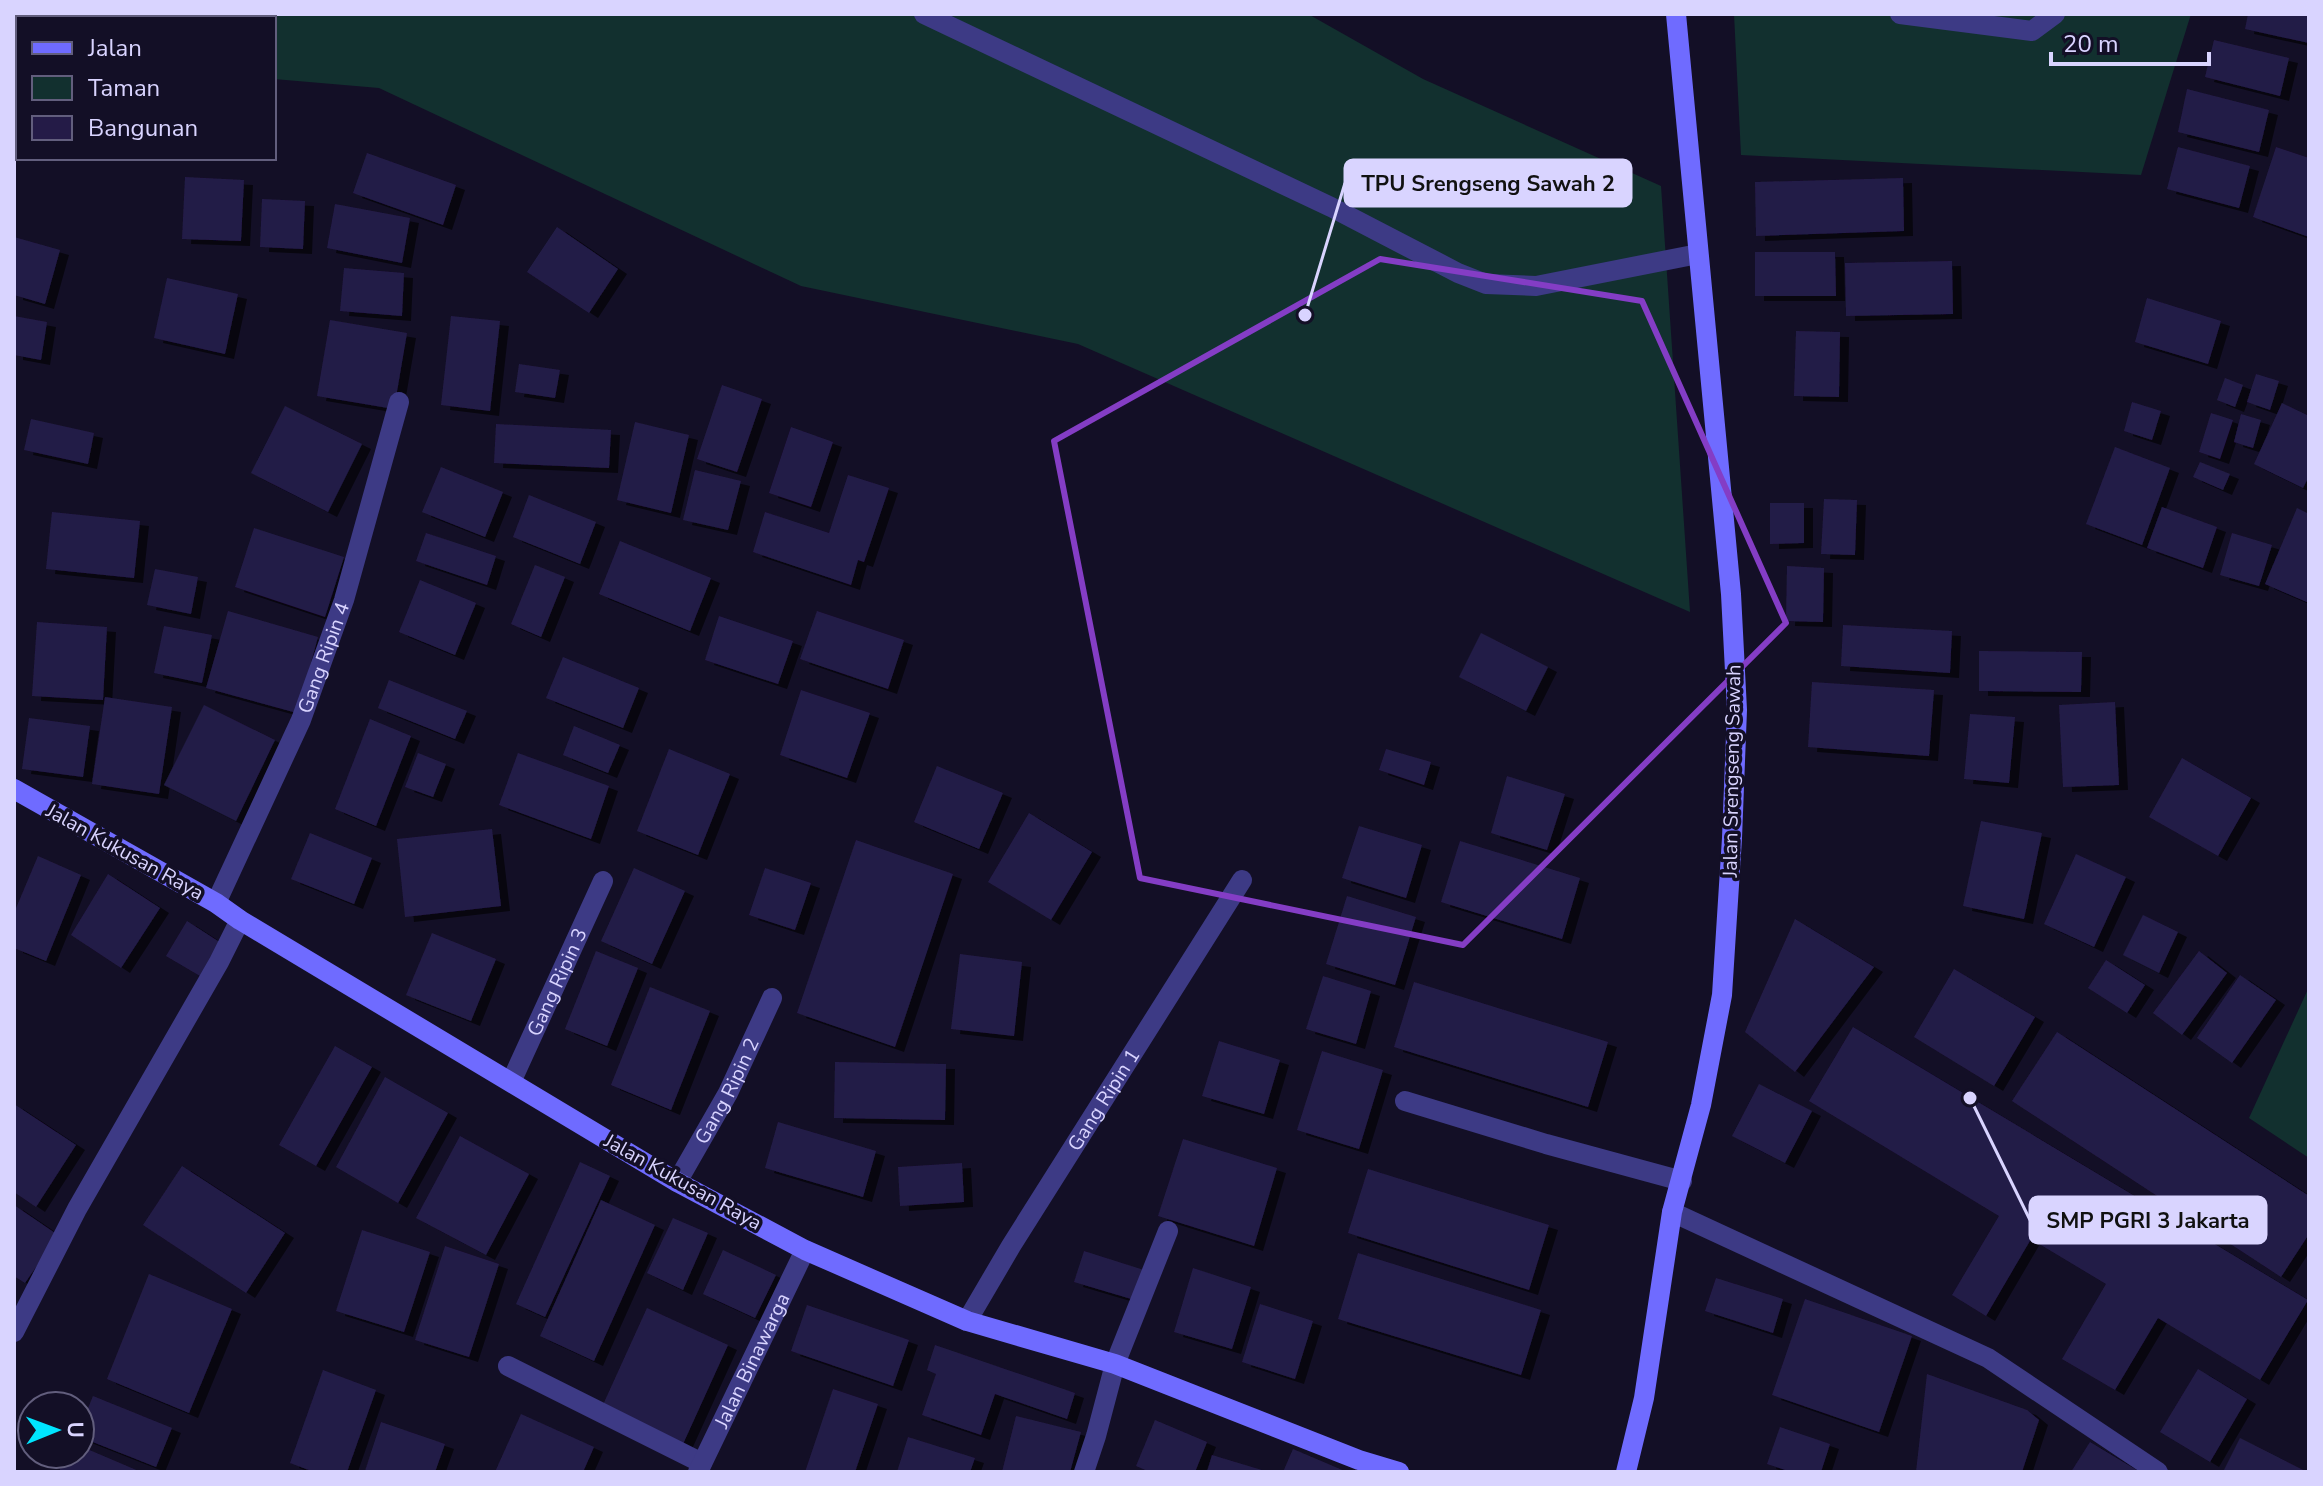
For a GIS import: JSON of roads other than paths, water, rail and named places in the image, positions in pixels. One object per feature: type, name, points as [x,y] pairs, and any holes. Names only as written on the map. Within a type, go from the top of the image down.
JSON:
[{"type":"street","points":[[924,14],[1486,284],[1536,286],[1698,254]]},
{"type":"street","name":"Jalan Srengseng Sawah","points":[[1626,1472],[1644,1398],[1672,1212],[1701,1105],[1722,995],[1737,710],[1731,594],[1676,14]]},
{"type":"street","points":[[1900,14],[2032,31],[2055,14]]},
{"type":"street","name":"Gang Ripin 4","points":[[216,903],[301,720],[344,600],[399,402]]},
{"type":"street","name":"Jalan Kukusan Raya","points":[[14,789],[216,903],[677,1182],[805,1250],[967,1321],[1115,1364],[1357,1466],[1399,1472]]},
{"type":"street","name":"Gang Ripin 1","points":[[967,1321],[1242,880]]},
{"type":"street","name":"Gang Ripin 3","points":[[511,1082],[603,881]]},
{"type":"street","points":[[14,1332],[77,1209],[240,920]]},
{"type":"street","name":"Gang Ripin 2","points":[[677,1182],[728,1093],[772,998]]},
{"type":"street","points":[[1405,1101],[1682,1181]]},
{"type":"street","points":[[1672,1212],[1988,1358],[2158,1472]]},
{"type":"street","points":[[1084,1472],[1115,1364],[1168,1231]]},
{"type":"street","name":"Jalan Binawarga","points":[[700,1468],[805,1250]]},
{"type":"street","points":[[508,1366],[700,1468]]},
{"type":"place","name":"TPU Srengseng Sawah 2","points":[[1305,315]]},
{"type":"place","name":"SMP PGRI 3 Jakarta","points":[[1970,1098]]}]
